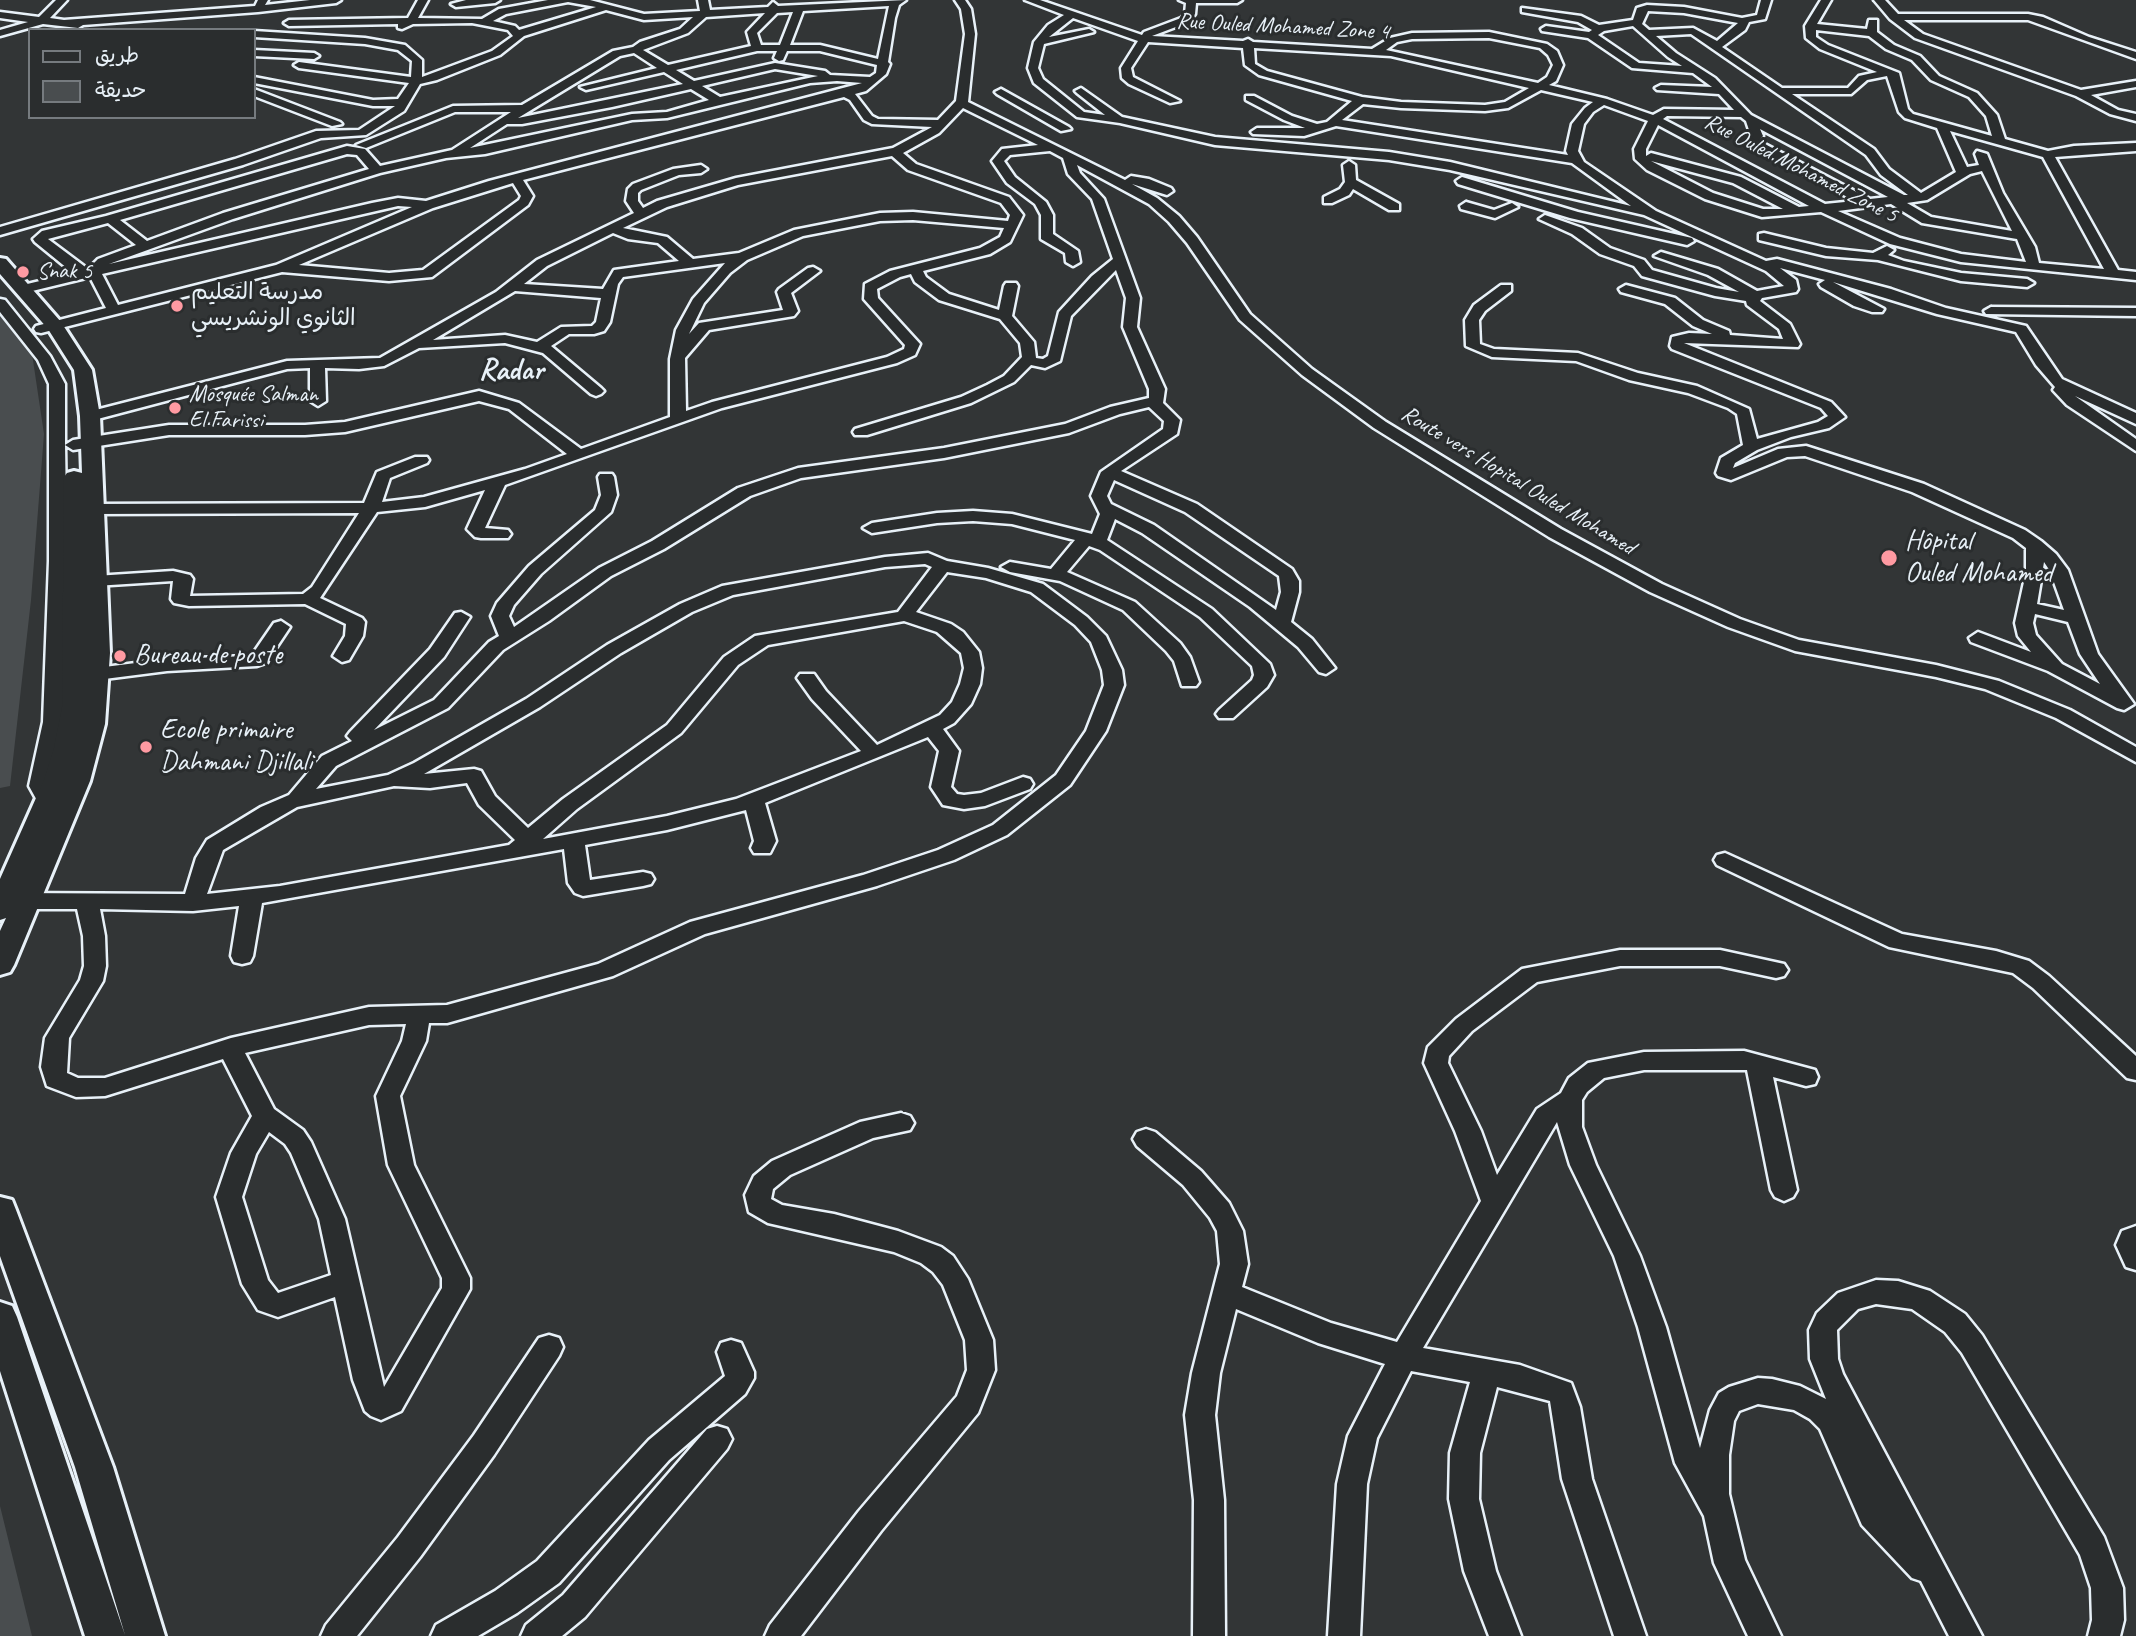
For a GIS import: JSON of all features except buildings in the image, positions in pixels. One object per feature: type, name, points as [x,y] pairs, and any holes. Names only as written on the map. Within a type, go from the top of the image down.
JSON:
[{"type":"main road","points":[[0,263],[24,289],[48,327],[83,370],[90,416],[82,443],[75,511],[86,675],[93,724],[60,799],[2,906]]},
{"type":"main road","points":[[0,282],[48,327],[69,378],[82,443]]},
{"type":"main road","points":[[75,511],[95,581],[86,675]]},
{"type":"main road","points":[[0,965],[29,900],[60,799]]},
{"type":"main road","points":[[0,1210],[94,1467],[149,1631]]},
{"type":"main road","points":[[0,1317],[105,1636]]},
{"type":"street","points":[[0,33],[41,21],[48,11],[62,0]]},
{"type":"street","points":[[233,11],[241,0]]},
{"type":"street","points":[[65,23],[233,11],[260,4],[280,6],[335,0]]},
{"type":"street","points":[[456,4],[495,0]]},
{"type":"street","points":[[484,23],[503,11],[565,0]]},
{"type":"street","points":[[571,0],[644,17],[731,12],[773,5],[824,19]]},
{"type":"street","points":[[613,9],[621,0]]},
{"type":"street","points":[[455,152],[522,108],[617,53],[636,50],[644,44],[684,31],[704,13],[706,7],[703,0]]},
{"type":"street","points":[[730,0],[731,12]]},
{"type":"street","name":"Rue Ouled Mohamed Zone 4","points":[[1030,0],[1103,26],[1145,37],[1377,49],[1616,103]]},
{"type":"street","name":"Rue Ouled Mohamed Zone 4","points":[[1045,0],[1145,37]]},
{"type":"street","points":[[1184,0],[1237,0]]},
{"type":"street","points":[[1174,101],[1128,78],[1128,62],[1145,37],[1185,20],[1190,14],[1191,0]]},
{"type":"street","points":[[1766,0],[1760,17],[1744,21],[1661,8],[1642,9],[1638,26],[1672,55],[1711,80],[1747,116],[1897,199],[1927,220],[2021,236]]},
{"type":"street","points":[[1826,0],[1810,26],[1809,35],[1816,42],[1890,72],[1897,78],[1905,113],[1916,120],[2035,149],[2048,155],[2074,150],[2136,147]]},
{"type":"street","points":[[798,14],[859,2],[898,2]]},
{"type":"street","points":[[48,327],[281,268],[428,205],[516,178],[846,94],[875,81],[885,64],[883,18],[898,2]]},
{"type":"street","points":[[90,416],[254,372],[317,363],[378,363],[417,345],[514,287],[542,263],[678,198],[736,182],[897,151],[922,139],[942,124],[961,103],[969,41],[969,20],[964,2]]},
{"type":"street","points":[[405,7],[421,3]]},
{"type":"street","points":[[337,53],[375,42],[412,20],[421,3]]},
{"type":"street","points":[[1871,33],[1881,3],[1913,33],[2080,94],[2114,112],[2136,118]]},
{"type":"street","points":[[518,34],[613,9],[644,10],[668,4]]},
{"type":"street","points":[[757,48],[752,32],[773,5]]},
{"type":"street","points":[[280,6],[287,11],[308,14],[378,10]]},
{"type":"street","points":[[1940,6],[1955,17]]},
{"type":"street","points":[[1526,9],[1581,19],[1636,66],[1695,70]]},
{"type":"street","points":[[775,66],[798,14]]},
{"type":"street","points":[[1072,14],[1052,27],[1039,41],[1034,58],[1035,74],[1038,81],[1081,115],[1120,120],[1215,141],[1389,156],[1450,166],[1651,214],[1756,261],[1787,278],[1792,287],[1755,297],[1715,292],[1650,274],[1644,271],[1639,263],[1596,247],[1591,239],[1577,231],[1461,186],[1458,184],[1461,181]]},
{"type":"street","points":[[0,15],[91,28]]},
{"type":"street","points":[[1894,17],[2020,16],[2040,19],[2136,56]]},
{"type":"street","points":[[256,33],[273,23],[456,19],[511,28],[518,34],[518,40],[496,53],[433,78],[416,81],[288,69]]},
{"type":"street","points":[[1717,45],[1738,32],[1744,21]]},
{"type":"street","points":[[1546,29],[1595,32],[1639,22]]},
{"type":"street","points":[[1070,50],[1077,37],[1103,26]]},
{"type":"street","points":[[1810,26],[1871,33],[1913,33]]},
{"type":"street","points":[[1646,33],[1693,31],[1717,45],[1715,47],[1870,152],[1885,172],[1920,197]]},
{"type":"street","points":[[1039,41],[1089,32]]},
{"type":"street","points":[[1871,33],[1891,47],[1916,58],[1935,78],[1973,95],[1991,115],[2000,141]]},
{"type":"street","points":[[256,34],[375,42],[401,47],[415,56],[416,81],[401,102],[400,108],[357,143]]},
{"type":"street","points":[[1247,44],[1250,65],[1263,74],[1361,100],[1401,105],[1508,105],[1555,76],[1556,57],[1543,46],[1522,40],[1489,35],[1427,34],[1404,37],[1377,49]]},
{"type":"street","points":[[586,87],[757,48],[820,48],[885,64]]},
{"type":"street","points":[[636,50],[718,101]]},
{"type":"street","points":[[256,53],[323,57],[256,79]]},
{"type":"street","points":[[505,121],[522,121],[612,104],[692,83],[775,66],[794,67],[837,78]]},
{"type":"street","points":[[1782,91],[1852,91],[1863,78],[1890,72]]},
{"type":"street","points":[[572,78],[632,117]]},
{"type":"street","points":[[89,273],[103,262],[228,216],[377,170],[455,152],[485,150],[632,117],[667,115],[810,80],[837,78],[875,81]]},
{"type":"street","points":[[256,80],[373,103],[401,102]]},
{"type":"street","points":[[2080,94],[2136,84]]},
{"type":"street","name":"Rue Ouled Mohamed Zone 4","points":[[1543,85],[1616,103]]},
{"type":"street","points":[[1661,88],[1721,91]]},
{"type":"street","points":[[1081,91],[1120,120]]},
{"type":"street","points":[[1002,92],[1070,127],[1117,134]]},
{"type":"street","points":[[0,232],[239,162],[324,133],[342,121],[256,93]]},
{"type":"street","points":[[846,94],[854,98],[868,118],[876,122],[942,124]]},
{"type":"street","points":[[1250,98],[1289,118],[1320,129]]},
{"type":"street","points":[[1334,123],[1333,120],[1361,100]]},
{"type":"street","name":"Route vers Hopital Ouled Mohamed","points":[[961,103],[1115,179],[1153,201],[1174,219],[1192,240],[1245,317],[1307,372],[1380,425],[1555,533],[1656,588],[1734,623],[1796,645],[1936,671],[1992,685],[2063,714],[2136,756]]},
{"type":"street","points":[[1576,160],[1572,144],[1578,124],[1589,110],[1616,103]]},
{"type":"street","name":"Rue Ouled Mohamed Zone 5","points":[[1616,103],[1657,117],[1895,241],[1961,258],[1999,264],[2136,274]]},
{"type":"street","points":[[114,310],[89,273],[40,239],[47,234],[110,219],[357,143],[453,109],[522,108]]},
{"type":"street","points":[[1070,108],[1066,110],[1065,117],[1070,127]]},
{"type":"street","points":[[1639,154],[1657,117],[1669,112],[1747,116]]},
{"type":"street","points":[[1747,116],[1757,136],[1752,142],[1868,203]]},
{"type":"street","points":[[1255,131],[1286,134],[1320,129],[1334,123],[1576,160],[1651,214]]},
{"type":"street","points":[[1031,139],[1070,127]]},
{"type":"street","points":[[1943,128],[1963,173]]},
{"type":"street","points":[[324,133],[357,143],[361,152],[377,170]]},
{"type":"street","points":[[1975,135],[1986,167],[2028,247],[2033,263]]},
{"type":"street","points":[[1143,139],[1167,145]]},
{"type":"street","points":[[1050,148],[1006,152],[998,162],[1011,180],[1040,202],[1047,215],[1046,236],[1071,251],[1073,262]]},
{"type":"street","points":[[75,511],[371,508],[443,498],[497,483],[717,405],[892,360],[910,352],[913,347],[910,340],[871,299],[869,291],[875,282],[985,251],[1005,239],[1017,215],[1008,202],[954,180],[912,167],[898,157],[897,151]]},
{"type":"street","points":[[1639,154],[1651,167],[1719,200],[1762,213],[1798,212],[1920,197],[1938,190],[1963,173],[1986,167]]},
{"type":"street","points":[[1639,154],[1737,180],[1798,212]]},
{"type":"street","points":[[2048,155],[2112,272]]},
{"type":"street","points":[[338,755],[441,704],[492,649],[605,572],[658,545],[744,492],[784,477],[944,453],[1035,436],[1086,423],[1115,410],[1153,402],[1158,398],[1158,392],[1130,327],[1133,298],[1098,199],[1074,174],[1069,157]]},
{"type":"street","points":[[1322,164],[1414,171],[1461,181],[1575,215],[1710,248],[1731,250]]},
{"type":"street","points":[[1349,165],[1351,182],[1394,207]]},
{"type":"street","points":[[641,214],[632,201],[632,192],[637,187],[677,172],[701,169]]},
{"type":"street","points":[[281,268],[389,277],[427,274],[524,202],[527,196],[516,178]]},
{"type":"street","points":[[1115,179],[1149,183],[1167,191]]},
{"type":"street","points":[[1328,200],[1345,192],[1351,182]]},
{"type":"street","points":[[24,289],[379,205],[408,202],[428,205]]},
{"type":"street","points":[[1466,206],[1495,214],[1512,207]]},
{"type":"street","name":"Rue Ouled Mohamed Zone 5","points":[[1830,208],[1917,242],[1993,259],[2112,272]]},
{"type":"street","points":[[678,418],[677,359],[682,330],[694,309],[725,270],[742,257],[799,233],[880,218],[912,216],[1013,225]]},
{"type":"street","points":[[110,219],[145,246]]},
{"type":"street","points":[[611,228],[628,235],[662,240],[689,263]]},
{"type":"street","points":[[1764,237],[1826,252],[1878,256],[1900,264],[1961,277],[2028,283]]},
{"type":"street","points":[[1878,256],[1895,241]]},
{"type":"street","points":[[1661,256],[1713,272],[1755,297]]},
{"type":"street","points":[[539,347],[566,330],[599,328],[603,322],[612,280],[619,273],[742,257]]},
{"type":"street","points":[[1028,360],[1045,364],[1055,358],[1064,314],[1097,279],[1119,261]]},
{"type":"street","points":[[1756,261],[1770,262],[2021,329],[2028,336],[2041,362],[2072,402],[2136,446]]},
{"type":"street","points":[[861,432],[965,400],[1009,379],[1028,360],[1030,352],[1027,342],[1005,316],[944,297],[920,279],[915,269]]},
{"type":"street","points":[[677,359],[704,326],[791,312],[784,292],[813,271]]},
{"type":"street","points":[[1810,274],[1859,303],[1877,309]]},
{"type":"street","points":[[1005,316],[1011,286]]},
{"type":"street","points":[[514,287],[608,294]]},
{"type":"street","points":[[1506,288],[1479,308],[1472,320],[1473,346],[1492,353],[1555,354],[1581,358],[1634,377],[1697,390],[1734,405],[1744,412],[1751,447]]},
{"type":"street","points":[[1626,289],[1670,301],[1695,322],[1738,342]]},
{"type":"street","points":[[1755,297],[1755,306],[1785,327],[1794,342],[1783,345],[1689,337],[1676,343],[1681,349],[1826,405],[1837,417],[1823,425],[1751,447],[1727,461],[1724,472],[1731,475],[1784,452],[1807,451],[1875,472],[1967,508],[2035,545],[2054,563],[2092,659],[2130,708]]},
{"type":"street","points":[[1980,309],[2046,298]]},
{"type":"street","points":[[0,303],[46,359],[57,384],[75,511],[58,561],[53,722],[39,786],[41,795],[60,799]]},
{"type":"street","points":[[1927,306],[1945,304],[2007,313],[2134,312]]},
{"type":"street","points":[[417,345],[509,339],[539,347],[556,356],[572,373],[596,391]]},
{"type":"street","points":[[317,363],[318,401]]},
{"type":"street","points":[[2057,382],[2136,419]]},
{"type":"street","points":[[82,443],[169,430],[305,430],[345,427],[479,396],[514,406],[579,454]]},
{"type":"street","points":[[1055,575],[1092,541],[1108,514],[1099,496],[1109,472],[1171,431],[1172,420],[1153,402]]},
{"type":"street","points":[[308,599],[319,590],[371,508],[383,475],[421,460]]},
{"type":"street","points":[[1109,472],[1191,508],[1286,573],[1290,581],[1290,592],[1281,624]]},
{"type":"street","points":[[509,638],[500,620],[506,603],[535,570],[603,512],[609,495],[606,477]]},
{"type":"street","points":[[497,483],[476,529],[481,533],[502,534]]},
{"type":"street","points":[[1103,506],[1148,529],[1281,624],[1305,643],[1326,668]]},
{"type":"street","points":[[872,528],[937,518],[973,516],[1012,519],[1092,541],[1206,613],[1261,664],[1264,675],[1260,683],[1226,714]]},
{"type":"street","points":[[2035,545],[2035,573],[2024,631],[2054,668]]},
{"type":"street","points":[[904,616],[935,562],[957,557],[1055,575],[1087,585],[1141,615],[1173,647],[1183,661],[1189,682]]},
{"type":"street","points":[[87,902],[94,936],[91,981],[57,1038],[53,1067],[55,1079],[76,1088],[105,1087],[231,1047],[369,1016],[447,1014],[605,970],[698,928],[869,881],[946,855],[1000,830],[1053,790],[1076,765],[1096,731],[1114,684],[1108,654],[1081,621],[1037,587],[935,562],[885,562],[771,580],[714,594],[614,649],[533,703],[421,768],[393,780],[296,800],[268,812],[218,842],[207,858],[193,903]]},
{"type":"street","points":[[2035,573],[2061,579]]},
{"type":"street","points":[[95,581],[173,576],[184,579],[180,599],[189,601],[308,599],[356,622],[354,636],[342,656]]},
{"type":"street","points":[[2028,607],[2074,618]]},
{"type":"street","points":[[2,906],[29,900],[193,903],[252,897],[522,845],[574,840],[667,823],[754,800],[932,729],[954,714],[961,704],[970,684],[973,660],[963,643],[950,632],[933,622],[904,616],[794,632],[753,644],[731,662],[674,729],[570,804],[522,845]]},
{"type":"street","points":[[296,800],[318,771],[373,722],[437,653],[461,617]]},
{"type":"street","points":[[86,675],[167,665],[256,661],[281,627]]},
{"type":"street","points":[[1978,638],[2054,668],[2130,708]]},
{"type":"street","points":[[807,678],[819,695],[874,753]]},
{"type":"street","points":[[932,729],[949,751],[941,787],[950,800],[958,802],[985,799],[1023,784]]},
{"type":"street","points":[[393,780],[430,781],[474,776],[486,800],[522,845]]},
{"type":"street","points":[[754,800],[765,841],[762,848]]},
{"type":"street","points":[[574,840],[579,883],[583,888],[643,879]]},
{"type":"street","points":[[1725,860],[1897,941],[1996,959],[2021,967],[2049,989],[2136,1071]]},
{"type":"street","points":[[242,956],[252,897]]},
{"type":"street","points":[[1494,1201],[1468,1131],[1436,1063],[1437,1053],[1464,1025],[1530,975],[1573,965],[1620,958],[1681,957],[1720,958],[1776,970]]},
{"type":"street","points":[[231,1047],[235,1060],[265,1116],[288,1132],[302,1149],[332,1219],[367,1380],[375,1402],[381,1407],[386,1406],[398,1391],[456,1289],[456,1278],[401,1165],[388,1096],[414,1041],[419,1016]]},
{"type":"street","points":[[1718,1511],[1690,1463],[1652,1327],[1627,1256],[1583,1165],[1569,1127],[1570,1100],[1573,1092],[1597,1070],[1644,1061],[1725,1059],[1758,1063],[1806,1077]]},
{"type":"street","points":[[1758,1063],[1784,1190]]},
{"type":"street","points":[[1345,1636],[1352,1484],[1363,1436],[1404,1357],[1546,1116],[1570,1100]]},
{"type":"street","points":[[265,1116],[244,1153],[233,1178],[229,1197],[256,1284],[268,1302],[278,1305],[344,1282]]},
{"type":"street","points":[[781,1636],[870,1521],[968,1404],[981,1370],[979,1340],[954,1279],[943,1264],[931,1255],[898,1242],[834,1225],[777,1215],[758,1204],[758,1195],[763,1184],[781,1168],[869,1129],[901,1123]]},
{"type":"street","points":[[1146,1139],[1192,1178],[1220,1211],[1230,1231],[1234,1264],[1206,1373],[1200,1415],[1209,1500],[1209,1636]]},
{"type":"street","points":[[2136,1237],[2131,1239],[2129,1245],[2136,1259]]},
{"type":"street","points":[[1966,1636],[1830,1377],[1824,1359],[1823,1330],[1834,1313],[1848,1301],[1875,1292],[1908,1294],[1920,1299],[1955,1323],[1972,1344],[2094,1549],[2108,1588],[2108,1620],[2104,1636]]},
{"type":"street","points":[[1228,1294],[1328,1334],[1404,1357],[1520,1378],[1561,1392],[1577,1479],[1630,1636]]},
{"type":"street","points":[[337,1636],[409,1547],[484,1445],[549,1346]]},
{"type":"street","points":[[447,1636],[506,1602],[548,1572],[659,1450],[735,1385],[740,1378],[740,1372],[731,1352]]},
{"type":"street","points":[[1487,1371],[1465,1452],[1464,1499],[1480,1571],[1505,1636]]},
{"type":"street","points":[[1765,1636],[1730,1563],[1714,1494],[1714,1455],[1723,1410],[1729,1402],[1749,1393],[1765,1391],[1789,1395],[1821,1410],[1830,1420],[1873,1515],[1937,1581]]},
{"type":"street","points":[[537,1636],[574,1606],[717,1439]]},
{"type":"green space","points":[[0,310],[31,347],[44,434],[31,600],[10,786],[0,788]]},
{"type":"green space","points":[[0,1506],[32,1636],[0,1636]]},
{"type":"place","name":"Snak 5","points":[[23,272]]},
{"type":"place","name":"مدرسة التعليم الثانوي الونشريسي","points":[[177,306]]},
{"type":"place","name":"Mosquée Salman El Farissi","points":[[175,408]]},
{"type":"place","name":"Hôpital Ouled Mohamed","points":[[1889,558]]},
{"type":"place","name":"Bureau de poste","points":[[120,656]]},
{"type":"place","name":"Ecole primaire Dahmani Djillali","points":[[146,747]]},
{"type":"district","name":"Radar","points":[[511,371]]}]
